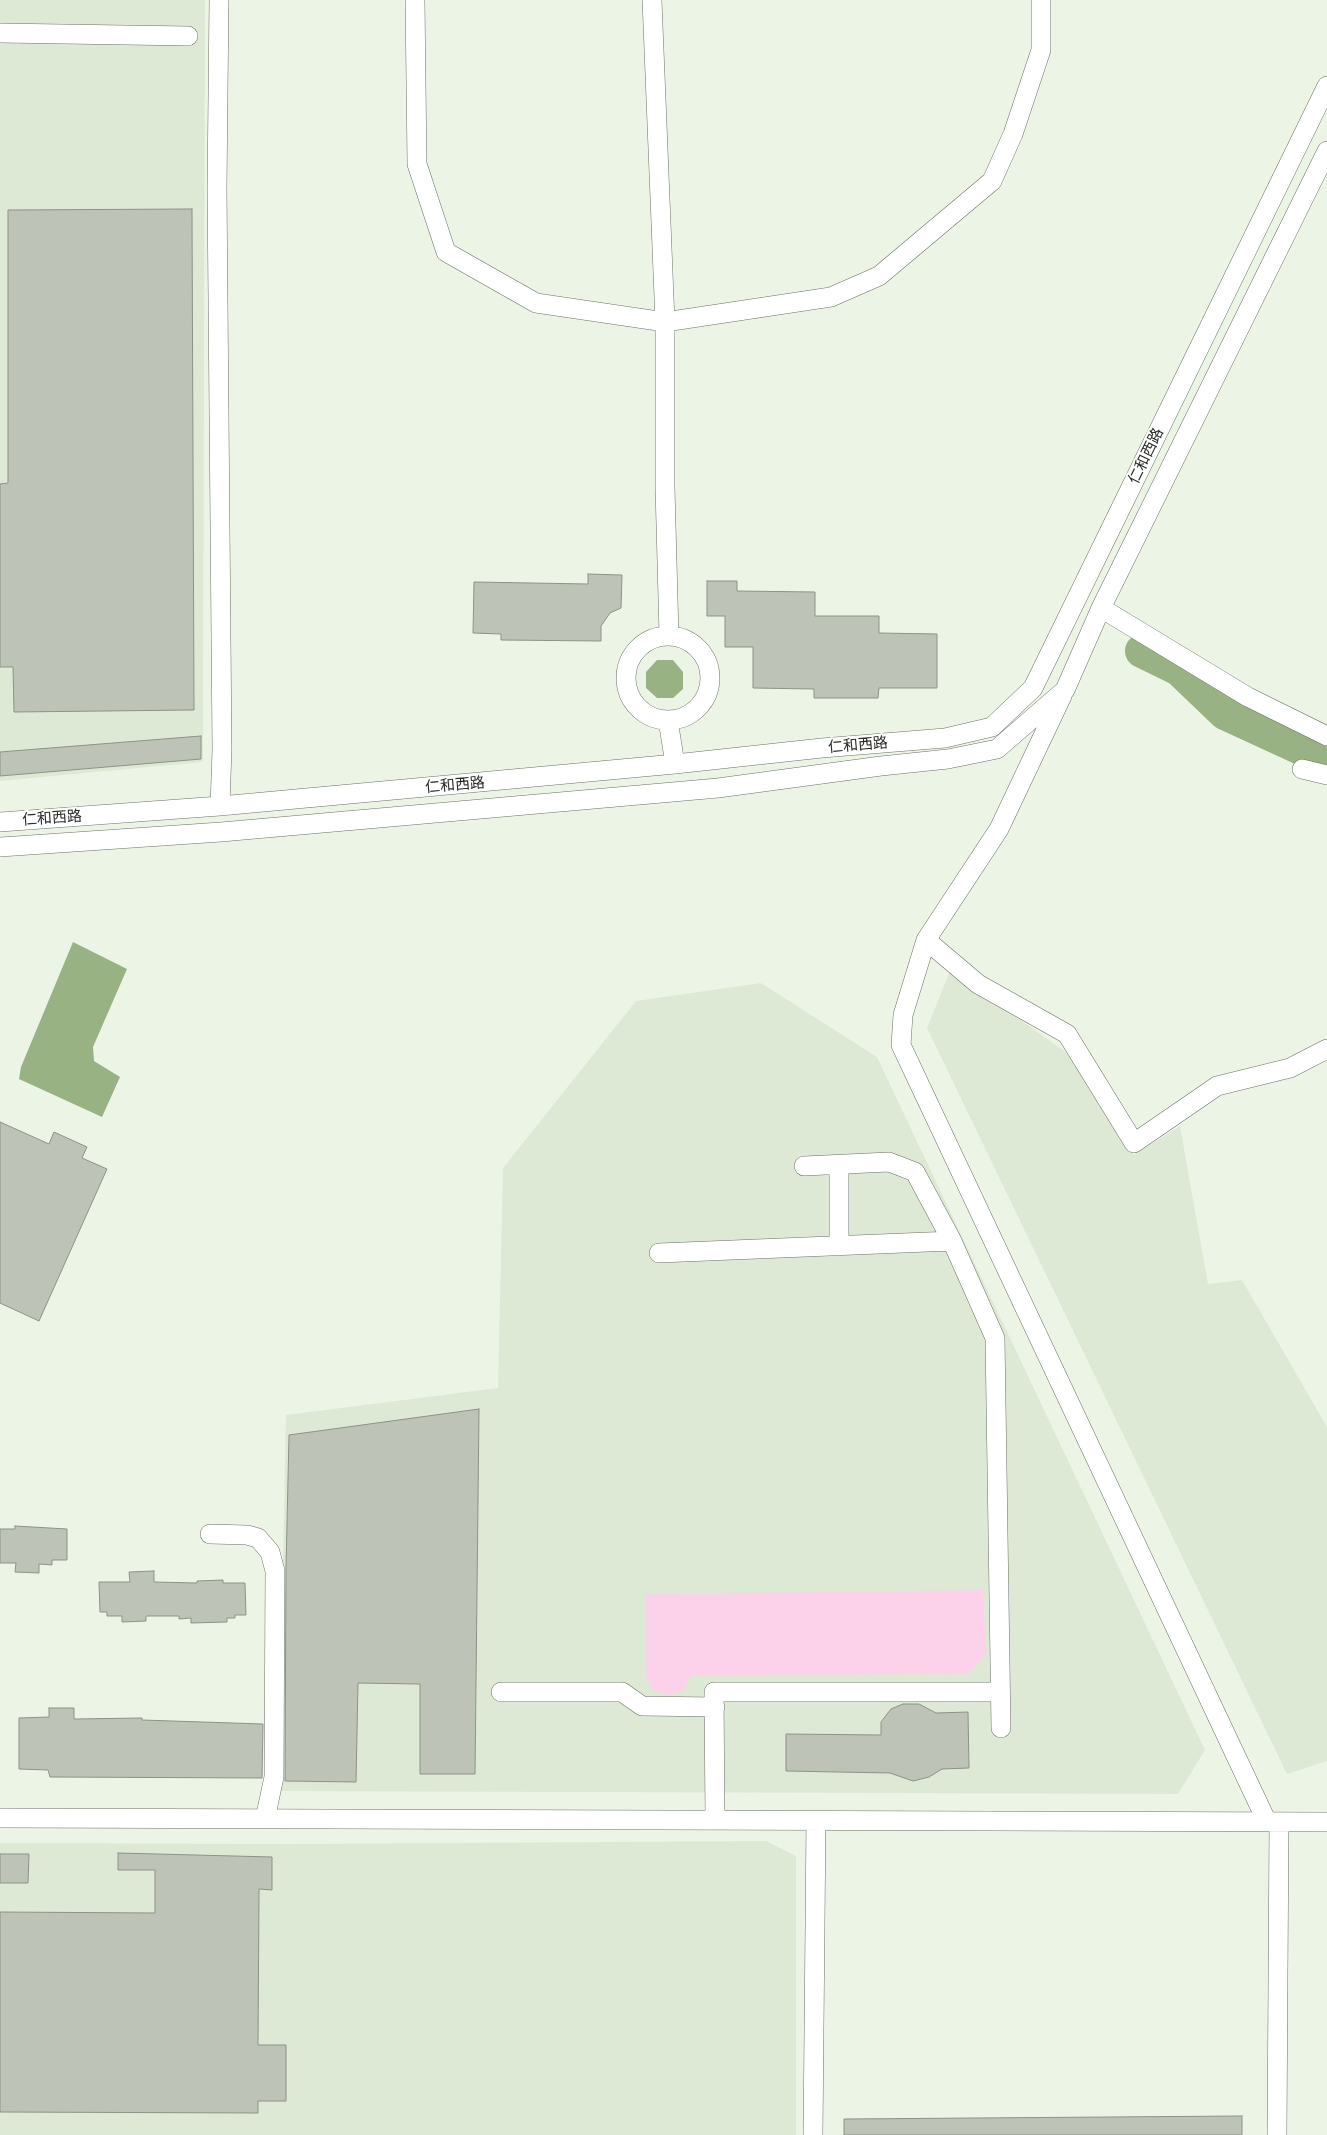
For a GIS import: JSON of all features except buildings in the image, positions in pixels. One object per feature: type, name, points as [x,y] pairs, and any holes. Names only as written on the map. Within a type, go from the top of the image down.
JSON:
[{"type":"street","points":[[219,0],[217,189],[222,750],[220,806]]},
{"type":"street","points":[[415,0],[418,164],[446,252],[536,302],[666,322],[831,298],[879,276],[992,180],[1013,134],[1041,50],[1041,0]]},
{"type":"street","points":[[652,0],[666,322],[666,488],[669,635]]},
{"type":"street","points":[[0,34],[188,36]]},
{"type":"street","name":"仁和西路","points":[[0,822],[220,806],[675,764],[822,748],[945,738],[992,727],[1033,688],[1327,86]]},
{"type":"street","name":"仁和西路","points":[[0,847],[221,832],[718,788],[872,767],[948,759],[997,748],[1065,690],[1101,608],[1327,151]]},
{"type":"street","points":[[1101,608],[1248,697],[1327,736]]},
{"type":"street","points":[[669,635],[682,638],[694,644],[703,654],[708,666],[710,679],[707,692],[701,704],[691,713],[668,720],[651,716],[639,709],[630,697],[626,683],[626,669],[632,655],[642,644],[654,637],[669,635]]},
{"type":"street","points":[[1065,690],[1000,829],[926,940],[903,1016],[901,1046],[1273,1822],[1277,2135]]},
{"type":"street","points":[[668,720],[675,764]]},
{"type":"street","points":[[712,760],[718,788]]},
{"type":"street","points":[[1302,769],[1327,775]]},
{"type":"street","points":[[926,940],[978,984],[1067,1034],[1134,1143],[1217,1086],[1290,1068],[1327,1050]]},
{"type":"street","points":[[804,1166],[889,1162],[915,1172],[952,1241],[995,1338],[1001,1728]]},
{"type":"street","points":[[838,1165],[838,1246]]},
{"type":"street","points":[[659,1253],[952,1241]]},
{"type":"street","points":[[210,1534],[247,1535],[258,1538],[270,1552],[275,1571],[274,1777],[265,1819]]},
{"type":"street","points":[[500,1692],[622,1692],[642,1706],[715,1707]]},
{"type":"street","points":[[715,1820],[714,1692],[999,1692]]},
{"type":"street","points":[[0,1818],[1327,1822]]},
{"type":"street","points":[[813,2135],[816,1820]]},
{"type":"shaded area","points":[[0,0],[205,0],[203,762],[0,781]]},
{"type":"shaded area","points":[[657,660],[673,660],[683,672],[683,689],[673,698],[657,698],[646,688],[646,672]]},
{"type":"shaded area","points":[[73,942],[127,969],[93,1047],[94,1061],[120,1077],[102,1117],[19,1079],[21,1067]]},
{"type":"shaded area","points":[[950,971],[1066,1052],[1134,1155],[1180,1126],[1208,1284],[1242,1280],[1327,1427],[1327,1761],[1287,1774],[927,1028]]},
{"type":"shaded area","points":[[761,983],[877,1057],[1205,1750],[1178,1794],[278,1791],[286,1415],[498,1388],[503,1168],[636,1001]]},
{"type":"shaded area","points":[[983,1590],[986,1654],[968,1674],[691,1675],[684,1690],[668,1695],[652,1690],[645,1674],[645,1594]]},
{"type":"shaded area","points":[[766,1841],[796,1856],[796,2135],[0,2135],[0,1843],[291,1844]]},
{"type":"waterway","points":[[1142,651],[1179,669],[1225,713],[1327,760]]}]
